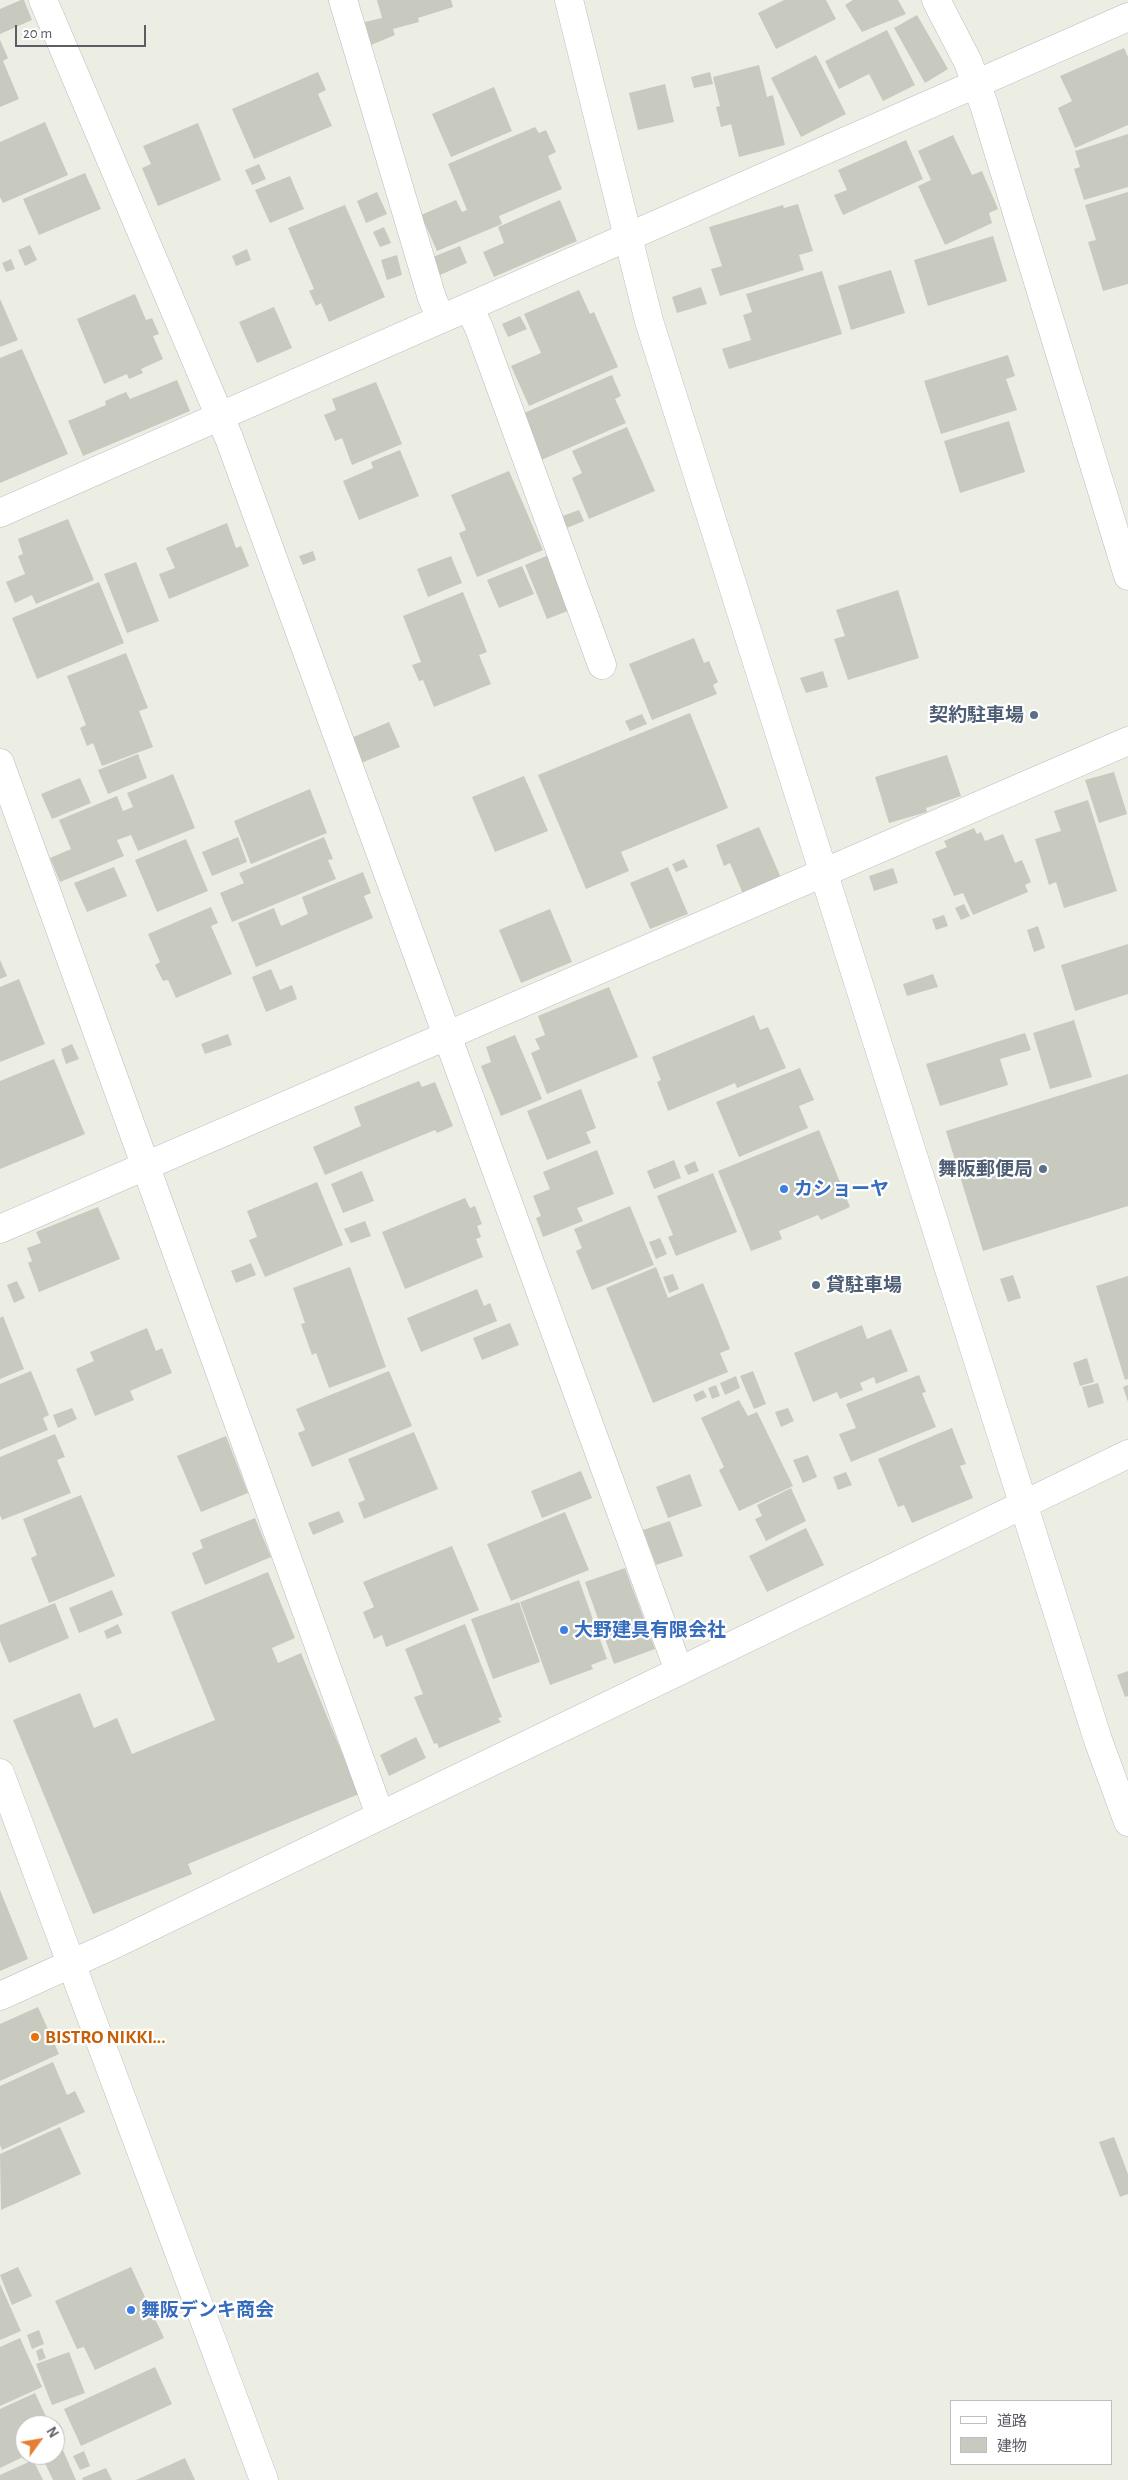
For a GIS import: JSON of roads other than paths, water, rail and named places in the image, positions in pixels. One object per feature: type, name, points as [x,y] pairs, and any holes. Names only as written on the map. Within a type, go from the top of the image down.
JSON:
[{"type":"street","points":[[43,0],[220,416],[679,1671]]},
{"type":"street","points":[[343,0],[429,289],[441,319]]},
{"type":"street","points":[[569,0],[649,321],[1098,1740],[1128,1822]]},
{"type":"street","points":[[936,0],[968,62],[976,84],[1128,576]]},
{"type":"street","points":[[0,513],[1128,17]]},
{"type":"street","points":[[469,307],[479,328],[602,666]]},
{"type":"street","points":[[0,1229],[1128,741]]},
{"type":"street","points":[[0,763],[380,1815]]},
{"type":"street","points":[[0,1996],[72,1964],[1128,1454]]},
{"type":"street","points":[[0,1773],[264,2480]]},
{"type":"place","name":"契約駐車場","points":[[1034,715]]},
{"type":"place","name":"舞阪郵便局","points":[[1043,1169]]},
{"type":"place","name":"カショーヤ","points":[[784,1189]]},
{"type":"place","name":"貸駐車場","points":[[816,1285]]},
{"type":"place","name":"大野建具有限会社","points":[[564,1630]]},
{"type":"place","name":"BISTRO NIKKI...","points":[[35,2037]]},
{"type":"place","name":"舞阪デンキ商会","points":[[131,2310]]}]
